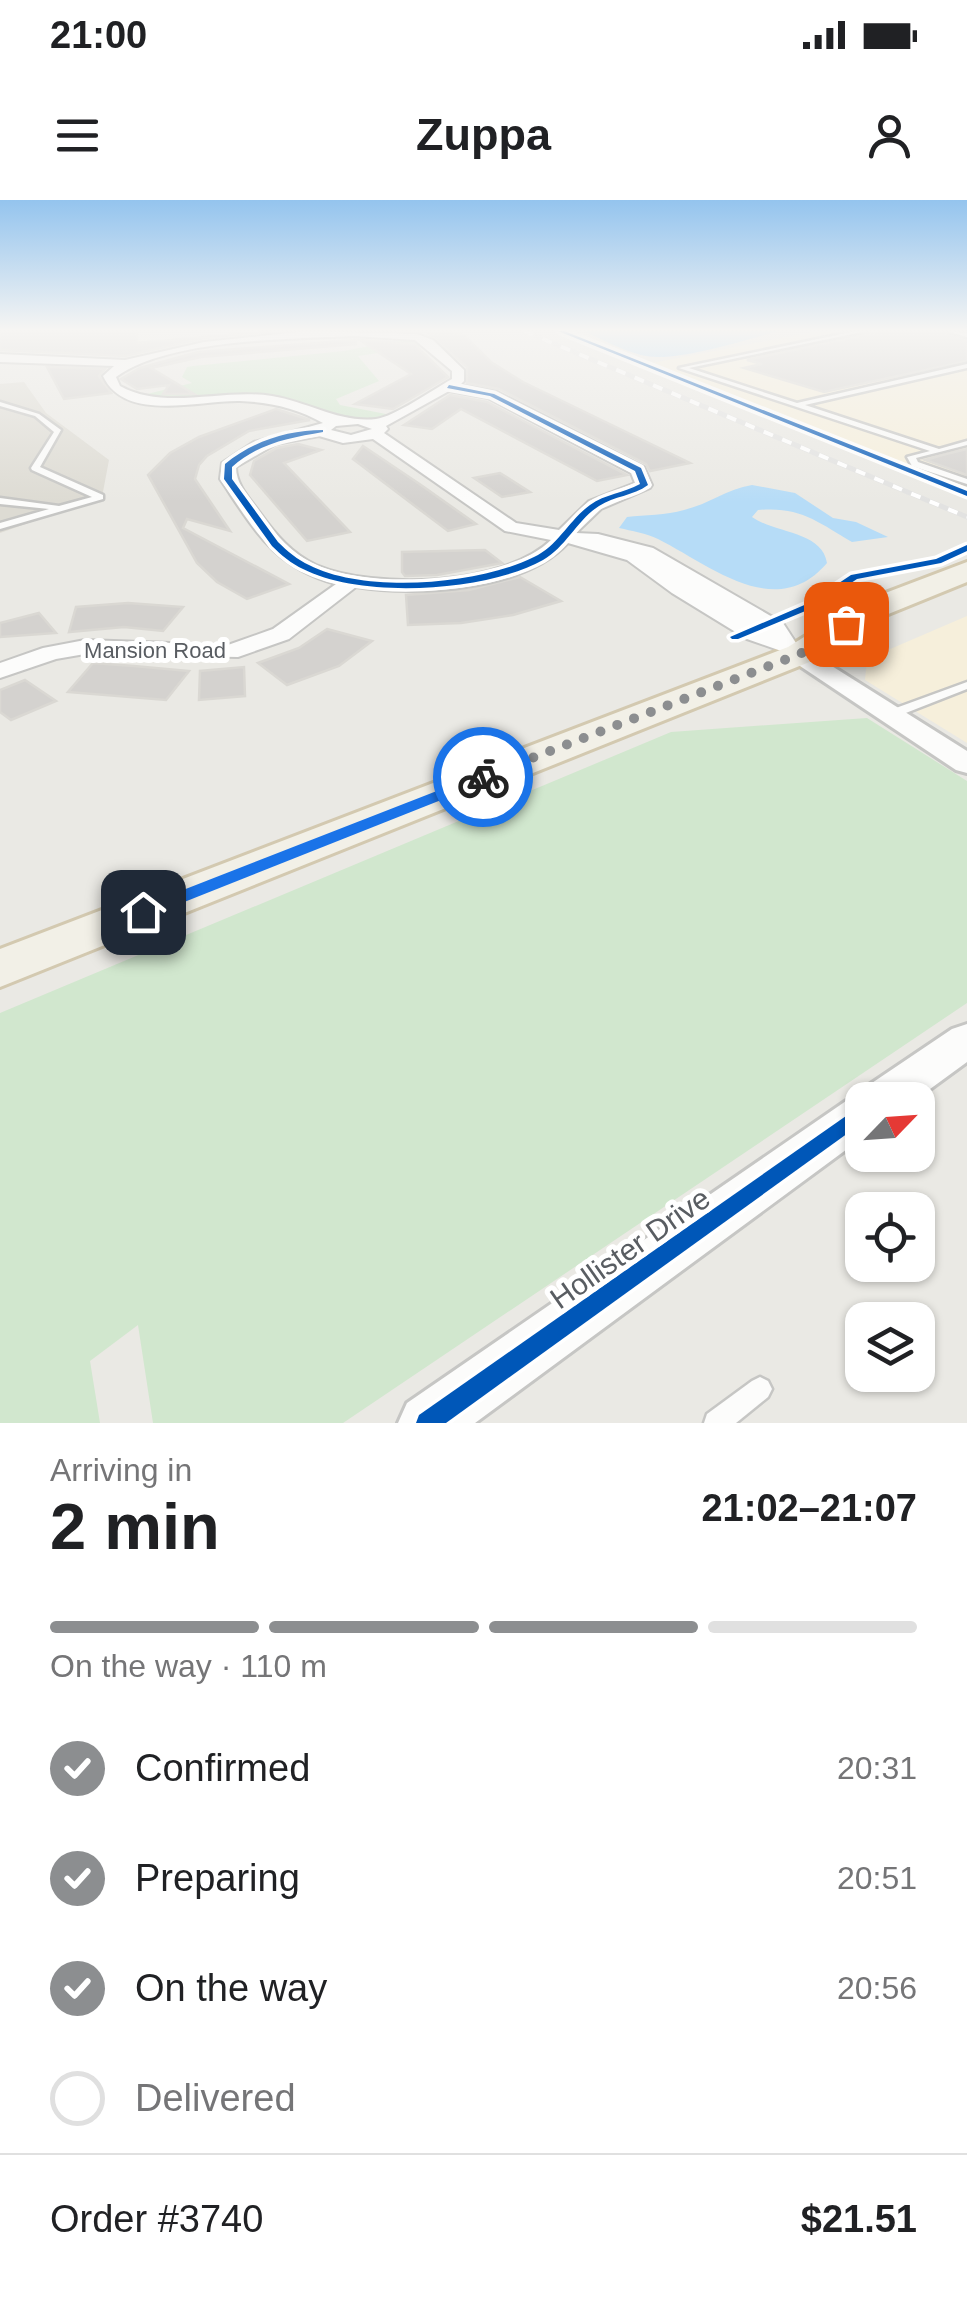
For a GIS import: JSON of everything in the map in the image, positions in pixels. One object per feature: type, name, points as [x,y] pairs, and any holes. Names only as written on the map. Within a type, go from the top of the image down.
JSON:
[{"type":"main road","points":[[0,969],[794,650],[870,610],[967,571]]},
{"type":"main road","points":[[794,650],[859,646],[967,602]]},
{"type":"street","points":[[117,388],[138,399],[274,400],[308,408],[326,427]]},
{"type":"street","points":[[377,429],[448,388]]},
{"type":"street","points":[[456,388],[492,395],[643,475],[644,485],[596,505],[561,536],[546,555],[492,574],[415,584],[352,581],[302,566],[284,553],[228,479],[228,466],[242,453],[280,437],[358,420],[377,429],[511,527],[561,536],[584,540],[615,542],[646,552],[755,634],[794,650],[967,764]]},
{"type":"street","name":"Mansion Road","points":[[0,671],[51,653],[86,648],[230,652],[282,634],[352,581]]},
{"type":"street","points":[[908,1082],[967,1040]]},
{"type":"street","name":"Hollister Drive","points":[[427,1423],[845,1126]]},
{"type":"lane","points":[[744,388],[939,450]]},
{"type":"lane","points":[[797,405],[871,388]]},
{"type":"lane","points":[[0,404],[37,414],[58,432],[35,468],[100,497],[0,526]]},
{"type":"lane","points":[[967,443],[911,458],[915,464],[967,482]]},
{"type":"lane","points":[[0,501],[61,508]]},
{"type":"lane","points":[[889,714],[964,688]]},
{"type":"lane","points":[[716,1423],[760,1389]]},
{"type":"shaded area","points":[[0,388],[28,388],[46,413],[109,460],[102,497],[0,533]]},
{"type":"shaded area","points":[[706,388],[967,388],[967,494]]},
{"type":"shaded area","points":[[967,616],[967,743],[865,680],[867,659]]},
{"type":"green space","points":[[171,388],[362,388],[336,399],[340,405],[391,415],[366,420],[329,416],[294,401],[263,396],[139,396]]},
{"type":"green space","points":[[867,718],[967,781],[967,1003],[343,1423],[153,1423],[138,1325],[90,1361],[100,1423],[0,1423],[0,1013],[671,732]]},
{"type":"water","points":[[752,485],[795,493],[833,518],[856,522],[888,537],[852,542],[797,513],[758,510],[752,517],[817,545],[827,563],[807,580],[786,588],[765,589],[721,574],[653,537],[619,528],[627,517],[684,510]]},
{"type":"building","points":[[58,388],[108,388],[111,393],[64,399]]},
{"type":"building","points":[[167,388],[184,388],[194,394],[163,394]]},
{"type":"building","points":[[385,388],[429,388],[393,409],[355,404]]},
{"type":"building","points":[[494,388],[536,388],[690,463],[650,471],[646,464]]},
{"type":"building","points":[[450,395],[487,402],[627,475],[597,481],[461,409],[432,429],[404,425]]},
{"type":"building","points":[[276,409],[310,420],[249,431],[199,465],[195,479],[230,531],[187,519],[183,528],[289,584],[247,599],[217,582],[197,563],[148,475],[170,453],[199,437]]},
{"type":"building","points":[[298,444],[321,450],[284,463],[350,532],[307,541],[250,475],[254,461],[277,448]]},
{"type":"building","points":[[363,446],[476,524],[448,531],[353,459]]},
{"type":"building","points":[[967,449],[967,475],[925,460],[946,454]]},
{"type":"building","points":[[500,473],[530,492],[502,497],[474,478]]},
{"type":"building","points":[[485,550],[502,563],[437,575],[405,576],[402,572],[402,552]]},
{"type":"building","points":[[520,577],[561,601],[513,615],[461,623],[408,625],[406,595],[469,590]]},
{"type":"building","points":[[128,603],[183,607],[163,631],[124,627],[69,632],[76,607]]},
{"type":"building","points":[[39,613],[56,633],[0,637],[0,623]]},
{"type":"building","points":[[327,629],[372,641],[339,666],[287,685],[258,663],[299,648]]},
{"type":"building","points":[[93,663],[189,671],[166,700],[68,692]]},
{"type":"building","points":[[244,667],[245,696],[199,700],[200,671]]},
{"type":"building","points":[[25,680],[56,701],[11,720],[0,712],[0,690]]},
{"type":"railway","points":[[660,388],[967,517]]},
{"type":"cycle path","points":[[321,431],[260,445],[228,466],[228,479],[283,552],[306,568],[371,584],[447,583],[515,569],[548,553],[595,505],[644,485],[638,470],[492,395],[455,388]]},
{"type":"cycle path","points":[[703,388],[967,494]]},
{"type":"cycle path","points":[[735,637],[812,605],[854,577],[938,561],[967,548]]},
{"type":"cycle path","points":[[427,1423],[845,1126]]},
{"type":"way so far","points":[[483,777],[800,654],[846,624]]},
{"type":"route","points":[[143,912],[483,777]]}]
